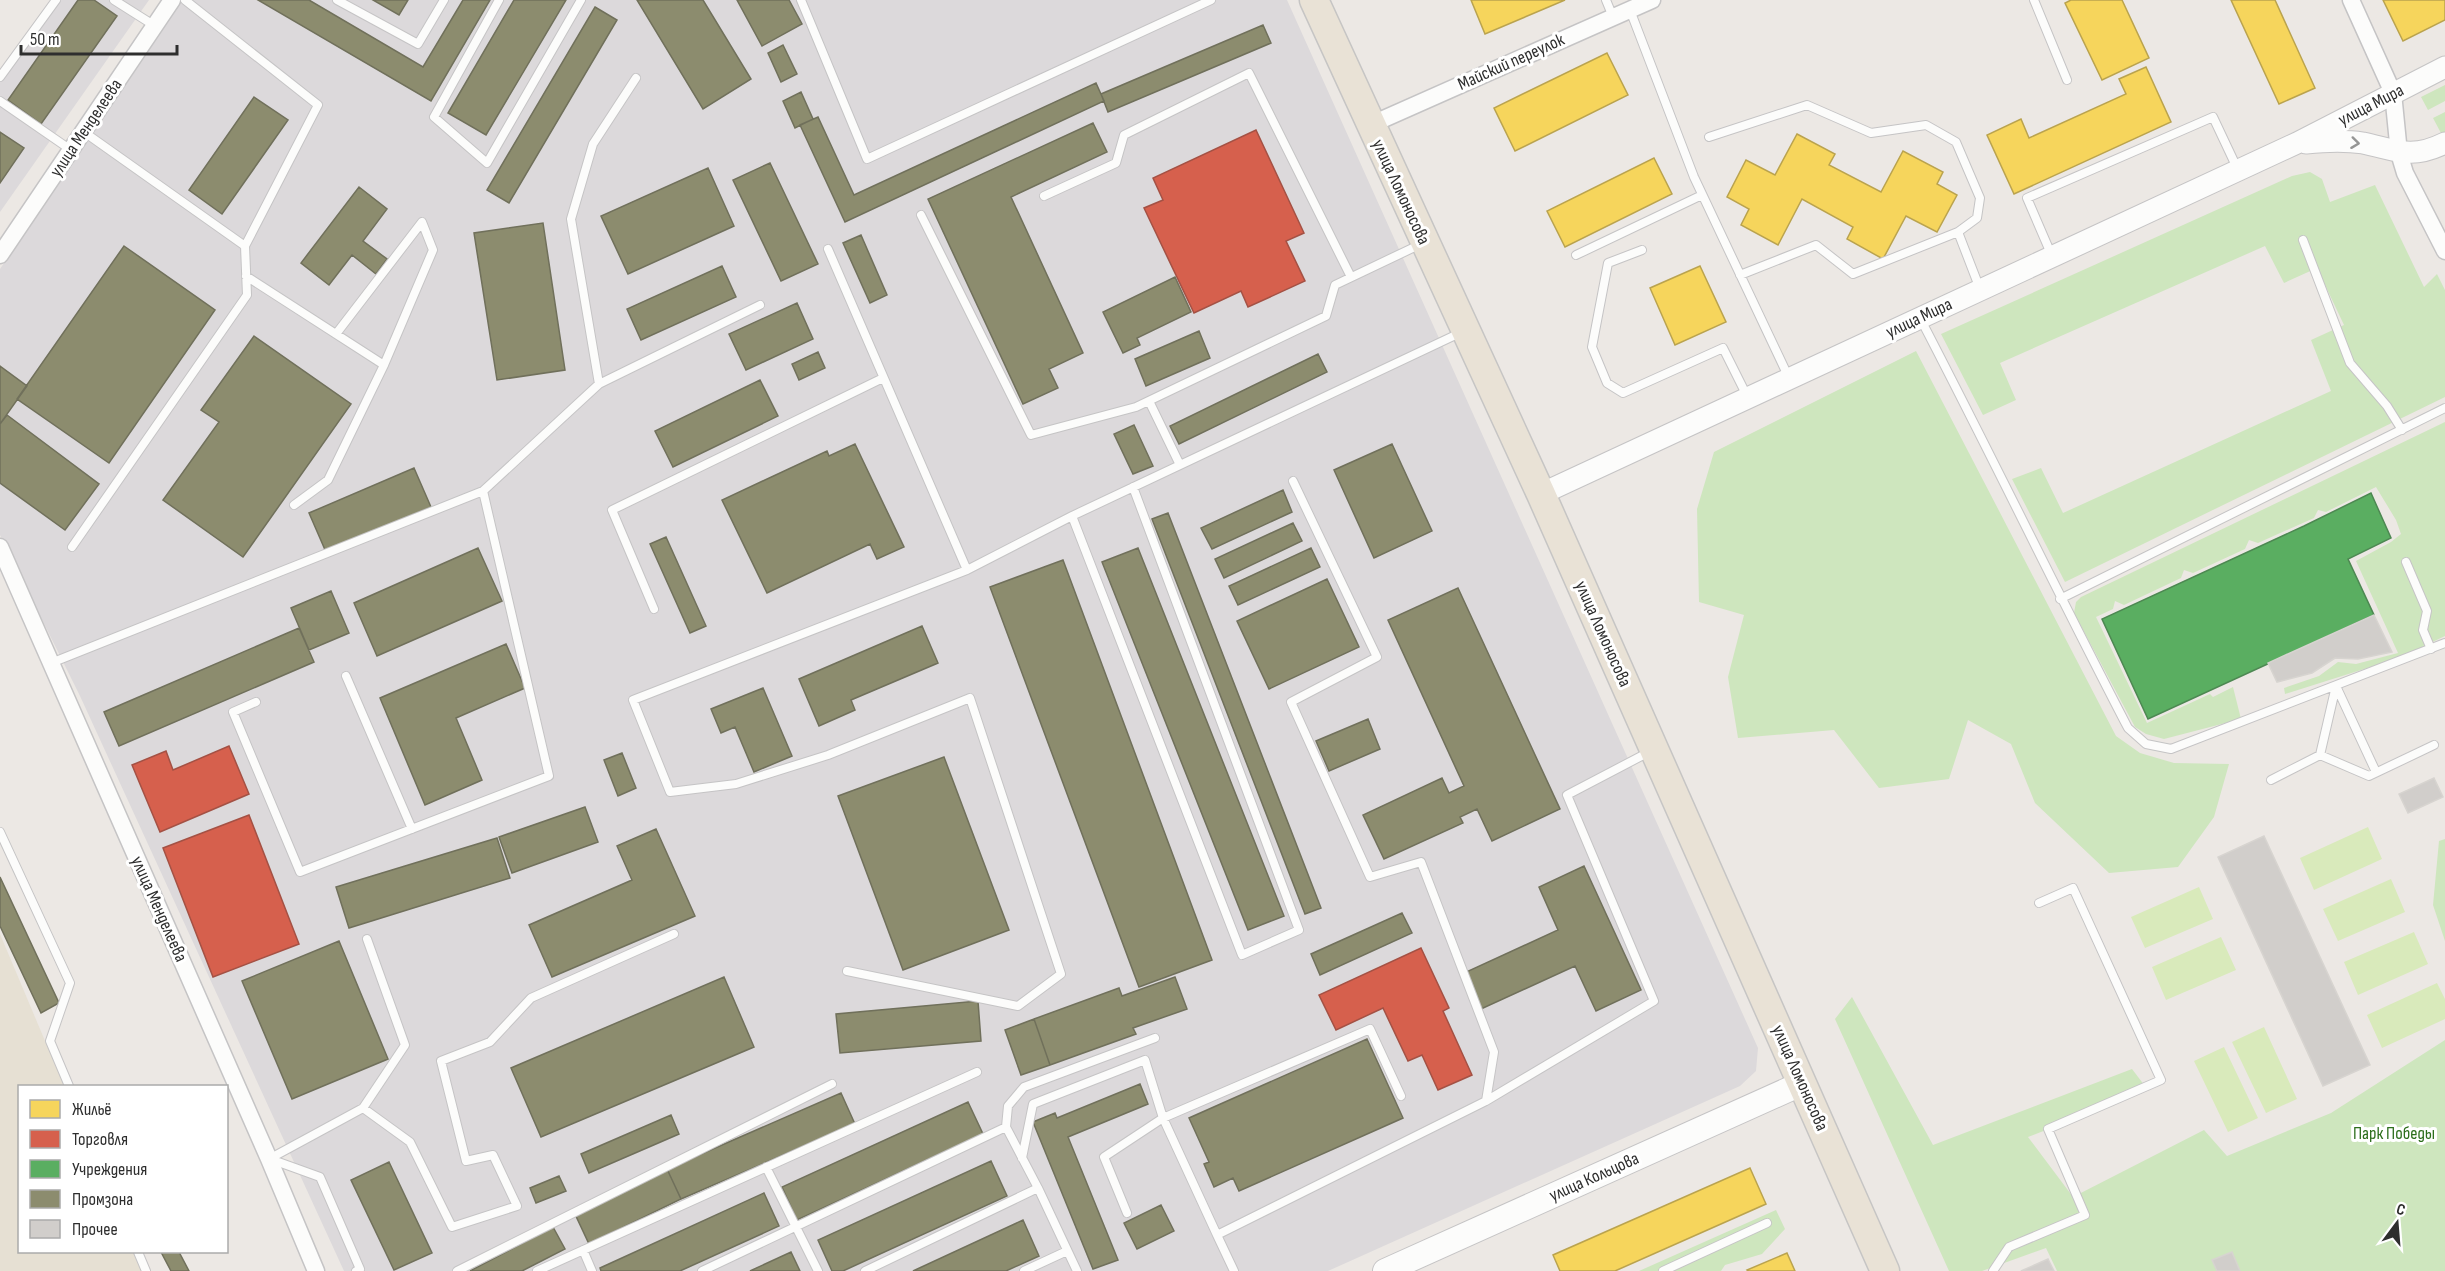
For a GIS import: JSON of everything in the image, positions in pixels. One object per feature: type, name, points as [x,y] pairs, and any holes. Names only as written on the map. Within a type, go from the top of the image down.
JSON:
[{"type":"highway","name":"улица Ломоносова","points":[[1314,0],[1541,494],[1885,1271]]},
{"type":"main road","name":"улица Кольцова","points":[[1385,1271],[1803,1083]]},
{"type":"street","name":"улица Менделеева","points":[[0,255],[172,0]]},
{"type":"street","name":"Майский переулок","points":[[1370,125],[1652,0]]},
{"type":"street","points":[[2351,0],[2393,93],[2399,153],[2405,173],[2445,251]]},
{"type":"street","name":"улица Мира","points":[[1541,494],[2297,143],[2445,67]]},
{"type":"street","name":"улица Мира","points":[[2297,143],[2336,140],[2363,143],[2399,153],[2419,152],[2445,143]]},
{"type":"street","name":"улица Менделеева","points":[[0,547],[316,1271]]},
{"type":"lane","points":[[0,77],[56,0]]},
{"type":"lane","points":[[114,0],[155,27]]},
{"type":"lane","points":[[72,548],[248,295],[245,246],[318,105],[185,0]]},
{"type":"lane","points":[[337,0],[418,44],[444,0]]},
{"type":"lane","points":[[498,0],[434,117],[487,163],[581,0]]},
{"type":"lane","points":[[801,0],[867,159],[1211,0]]},
{"type":"lane","points":[[1606,0],[1613,17]]},
{"type":"lane","points":[[2034,0],[2067,80]]},
{"type":"lane","points":[[1630,10],[1702,195],[1789,378]]},
{"type":"lane","points":[[1044,196],[1116,163],[1124,135],[1249,73],[1351,277]]},
{"type":"lane","points":[[599,384],[571,219],[593,144],[636,78]]},
{"type":"lane","points":[[0,101],[71,150]]},
{"type":"lane","points":[[1709,137],[1807,105],[1870,133],[1926,125],[1956,142],[1980,198],[1977,218],[1958,232],[1853,274],[1816,245],[1740,274]]},
{"type":"lane","points":[[2052,257],[2027,198],[2213,117],[2238,170]]},
{"type":"lane","points":[[84,132],[245,246]]},
{"type":"lane","points":[[1576,255],[1702,195]]},
{"type":"lane","points":[[921,214],[1031,435],[1137,407],[1326,316],[1335,285],[1424,242]]},
{"type":"lane","points":[[294,505],[328,480],[384,365],[433,250],[422,222],[336,334]]},
{"type":"lane","points":[[1958,232],[1981,290]]},
{"type":"lane","points":[[2303,240],[2350,363],[2387,406],[2402,430]]},
{"type":"lane","points":[[828,249],[967,570]]},
{"type":"lane","points":[[1642,250],[1608,263],[1592,347],[1606,383],[1623,393],[1723,348],[1748,399]]},
{"type":"lane","points":[[246,276],[384,365]]},
{"type":"lane","points":[[51,663],[483,491],[599,384],[760,304]]},
{"type":"lane","points":[[1920,318],[1979,430],[1998,474],[2060,599],[2128,728],[2146,744],[2171,749],[2445,643]]},
{"type":"lane","points":[[847,971],[1018,1006],[1061,974],[970,698],[828,755],[736,784],[670,792],[633,700],[967,570],[1072,516],[1466,331]]},
{"type":"lane","points":[[654,609],[612,510],[883,378]]},
{"type":"lane","points":[[1149,401],[1180,465]]},
{"type":"lane","points":[[2060,599],[2445,408]]},
{"type":"lane","points":[[1293,481],[1377,657],[1291,702],[1370,877],[1421,862],[1494,1052],[1486,1101]]},
{"type":"lane","points":[[1072,516],[1242,955],[1299,930],[1133,487]]},
{"type":"lane","points":[[256,702],[233,712],[300,872],[549,776],[483,491]]},
{"type":"lane","points":[[2406,562],[2427,611],[2423,630],[2431,649]]},
{"type":"lane","points":[[346,676],[412,829]]},
{"type":"lane","points":[[2271,780],[2320,755],[2336,686]]},
{"type":"lane","points":[[2336,686],[2376,772]]},
{"type":"lane","points":[[2320,755],[2369,776],[2434,745]]},
{"type":"lane","points":[[1217,1235],[1486,1101],[1654,1001],[1567,795],[1654,749]]},
{"type":"lane","points":[[0,832],[70,982],[50,1041],[69,1085]]},
{"type":"lane","points":[[1993,1271],[2009,1247],[2085,1215],[2048,1129],[2161,1080],[2073,888],[2039,903]]},
{"type":"lane","points":[[363,1108],[410,1142],[452,1227],[517,1206],[493,1155],[466,1161],[441,1061],[490,1042],[531,999],[674,934]]},
{"type":"lane","points":[[269,1159],[363,1108],[405,1045],[367,939]]},
{"type":"lane","points":[[1127,1213],[1104,1157],[1163,1118],[1370,1029],[1401,1096]]},
{"type":"lane","points":[[1077,1271],[1006,1127],[1008,1106],[1024,1087],[1155,1038]]},
{"type":"lane","points":[[1022,1158],[1033,1104],[1145,1060],[1163,1118],[1234,1271]]},
{"type":"lane","points":[[537,1271],[977,1072]]},
{"type":"lane","points":[[457,1271],[832,1083]]},
{"type":"lane","points":[[702,1271],[1006,1127]]},
{"type":"lane","points":[[269,1159],[320,1177],[360,1269],[356,1271]]},
{"type":"lane","points":[[766,1167],[818,1271]]},
{"type":"lane","points":[[865,1271],[1038,1188]]},
{"type":"lane","points":[[1663,1271],[1767,1223]]},
{"type":"lane","points":[[583,1250],[592,1271]]},
{"type":"lane","points":[[1024,1271],[1067,1251]]},
{"type":"lane","points":[[139,1253],[146,1271]]},
{"type":"shaded area","points":[[53,0],[149,0],[0,212],[0,77]]},
{"type":"shaded area","points":[[181,0],[1287,0],[1758,1048],[1756,1071],[1740,1086],[1328,1271],[344,1271],[80,696],[0,535],[0,269]]},
{"type":"shaded area","points":[[0,934],[64,1085],[18,1085],[18,1253],[133,1253],[141,1271],[0,1271]]},
{"type":"green space","points":[[2445,85],[2445,101],[2428,110],[2421,97]]},
{"type":"green space","points":[[2445,112],[2445,134],[2442,135],[2433,118]]},
{"type":"green space","points":[[2310,172],[2322,179],[2330,202],[2375,185],[2424,287],[2437,274],[2445,290],[2445,397],[2065,582],[2012,479],[2041,468],[2063,513],[2331,391],[2311,340],[2344,325],[2317,268],[2284,283],[2265,246],[2000,363],[2016,400],[1983,415],[1941,334],[2292,176]]},
{"type":"green space","points":[[1916,351],[2116,736],[2140,753],[2174,763],[2229,764],[2214,817],[2178,867],[2109,873],[2035,803],[2011,744],[1968,720],[1949,779],[1879,788],[1834,730],[1738,738],[1728,677],[1744,615],[1699,602],[1697,509],[1714,452]]},
{"type":"green space","points":[[2445,422],[2445,636],[2399,658],[2285,694],[2284,688],[2319,676],[2338,662],[2356,664],[2398,653],[2356,561],[2401,534],[2396,520],[2376,487],[2326,512],[2318,510],[2314,518],[2258,543],[2249,540],[2245,549],[2193,573],[2184,570],[2181,578],[2124,605],[2115,601],[2113,609],[2096,617],[2147,723],[2210,694],[2213,697],[2233,687],[2241,719],[2164,739],[2146,734],[2135,727],[2074,613],[2076,602],[2081,597]]},
{"type":"green space","points":[[2368,827],[2382,859],[2314,890],[2300,858]]},
{"type":"green space","points":[[2445,839],[2445,941],[2433,905],[2439,841]]},
{"type":"green space","points":[[2391,879],[2405,912],[2338,941],[2323,909]]},
{"type":"green space","points":[[2199,887],[2213,919],[2145,948],[2131,917]]},
{"type":"green space","points":[[2414,932],[2428,964],[2358,995],[2344,962]]},
{"type":"green space","points":[[2221,937],[2236,970],[2166,1000],[2152,967]]},
{"type":"green space","points":[[2437,983],[2445,999],[2445,1019],[2382,1048],[2367,1015]]},
{"type":"green space","name":"Парк Победы","points":[[1852,997],[1933,1145],[2132,1069],[2148,1090],[2028,1137],[2073,1197],[2204,1130],[2227,1156],[2331,1113],[2445,1040],[2445,1271],[2057,1271],[2046,1248],[1982,1271],[1949,1271],[1835,1019]]},
{"type":"green space","points":[[2264,1027],[2297,1099],[2266,1113],[2232,1042]]},
{"type":"green space","points":[[2224,1047],[2258,1118],[2228,1132],[2194,1061]]},
{"type":"green space","points":[[1776,1210],[1785,1229],[1762,1254],[1725,1265],[1721,1271],[1639,1271]]},
{"type":"building: Жильё","points":[[1471,0],[1565,0],[1485,34]]},
{"type":"building: Жильё","points":[[2071,0],[2122,0],[2149,58],[2102,80],[2065,3]]},
{"type":"building: Жильё","points":[[2231,0],[2275,0],[2315,88],[2279,104]]},
{"type":"building: Жильё","points":[[2383,0],[2445,0],[2445,20],[2403,41]]},
{"type":"building: Жильё","points":[[1607,53],[1628,95],[1515,151],[1494,108]]},
{"type":"building: Жильё","points":[[2146,67],[2171,122],[2014,194],[1987,135],[2021,119],[2029,138],[2126,94],[2119,79]]},
{"type":"building: Жильё","points":[[1797,134],[1835,154],[1829,165],[1881,192],[1903,151],[1943,172],[1937,184],[1957,195],[1937,232],[1906,216],[1883,259],[1847,239],[1853,227],[1802,199],[1778,245],[1741,225],[1749,209],[1727,197],[1746,160],[1775,175]]},
{"type":"building: Жильё","points":[[1654,158],[1672,194],[1565,247],[1547,211]]},
{"type":"building: Жильё","points":[[1700,266],[1726,322],[1675,345],[1650,288]]},
{"type":"building: Жильё","points":[[1750,1168],[1766,1204],[1615,1271],[1560,1271],[1553,1255]]},
{"type":"building: Жильё","points":[[1787,1253],[1795,1271],[1747,1270]]},
{"type":"building: Торговля","points":[[1256,130],[1304,233],[1286,241],[1305,281],[1248,307],[1241,291],[1194,313],[1144,208],[1163,200],[1153,178]]},
{"type":"building: Торговля","points":[[229,746],[249,794],[160,832],[132,765],[166,751],[173,770]]},
{"type":"building: Торговля","points":[[249,815],[299,944],[213,977],[163,848]]},
{"type":"building: Торговля","points":[[1421,948],[1449,1008],[1443,1011],[1472,1075],[1438,1090],[1422,1055],[1408,1061],[1383,1008],[1336,1030],[1319,995]]},
{"type":"building: Учреждения","points":[[2371,493],[2391,538],[2348,559],[2374,615],[2148,719],[2102,619]]},
{"type":"building: Промзона","points":[[78,0],[94,0],[117,16],[41,124],[8,100]]},
{"type":"building: Промзона","points":[[258,0],[309,0],[423,67],[463,0],[490,0],[431,101]]},
{"type":"building: Промзона","points":[[373,0],[408,0],[399,15]]},
{"type":"building: Промзона","points":[[514,0],[566,0],[486,135],[448,113]]},
{"type":"building: Промзона","points":[[637,0],[703,0],[751,79],[703,109]]},
{"type":"building: Промзона","points":[[737,0],[789,0],[802,24],[762,46]]},
{"type":"building: Промзона","points":[[595,7],[617,20],[509,203],[487,190]]},
{"type":"building: Промзона","points":[[1263,25],[1271,43],[1108,112],[1101,94]]},
{"type":"building: Промзона","points":[[783,45],[797,74],[781,82],[768,53]]},
{"type":"building: Промзона","points":[[1096,83],[1104,101],[845,222],[800,125],[818,117],[854,195]]},
{"type":"building: Промзона","points":[[801,92],[813,119],[795,128],[783,101]]},
{"type":"building: Промзона","points":[[254,97],[288,120],[222,214],[189,190]]},
{"type":"building: Промзона","points":[[1093,123],[1107,152],[1011,197],[1083,353],[1049,369],[1058,388],[1023,404],[928,199]]},
{"type":"building: Промзона","points":[[0,132],[24,148],[0,183]]},
{"type":"building: Промзона","points":[[770,163],[818,264],[781,281],[733,180]]},
{"type":"building: Промзона","points":[[708,168],[734,226],[628,274],[601,216]]},
{"type":"building: Промзона","points":[[359,187],[387,209],[363,241],[387,259],[376,274],[352,255],[329,285],[301,263]]},
{"type":"building: Промзона","points":[[543,223],[565,370],[497,380],[474,233]]},
{"type":"building: Промзона","points":[[861,235],[887,295],[870,303],[843,243]]},
{"type":"building: Промзона","points":[[124,246],[215,310],[109,463],[17,399]]},
{"type":"building: Промзона","points":[[722,266],[736,297],[641,340],[627,309]]},
{"type":"building: Промзона","points":[[1175,277],[1191,312],[1137,338],[1140,345],[1123,353],[1103,312]]},
{"type":"building: Промзона","points":[[797,303],[813,339],[746,370],[729,334]]},
{"type":"building: Промзона","points":[[1199,331],[1210,358],[1146,386],[1135,359]]},
{"type":"building: Промзона","points":[[254,336],[351,404],[243,557],[163,500],[219,422],[201,410]]},
{"type":"building: Промзона","points":[[818,352],[825,368],[799,380],[792,364]]},
{"type":"building: Промзона","points":[[1318,354],[1327,372],[1179,444],[1170,426]]},
{"type":"building: Промзона","points":[[0,366],[27,386],[0,424]]},
{"type":"building: Промзона","points":[[760,380],[778,416],[673,467],[655,431]]},
{"type":"building: Промзона","points":[[7,415],[99,484],[65,530],[0,483],[0,424]]},
{"type":"building: Промзона","points":[[1134,425],[1153,466],[1133,474],[1114,434]]},
{"type":"building: Промзона","points":[[855,444],[904,547],[877,559],[870,544],[767,593],[722,500],[827,451],[829,456]]},
{"type":"building: Промзона","points":[[1392,444],[1432,531],[1374,558],[1334,470]]},
{"type":"building: Промзона","points":[[414,468],[431,507],[326,552],[309,513]]},
{"type":"building: Промзона","points":[[1283,490],[1292,512],[1212,549],[1201,528]]},
{"type":"building: Промзона","points":[[1168,513],[1321,908],[1305,914],[1152,519]]},
{"type":"building: Промзона","points":[[1293,523],[1302,541],[1224,578],[1215,559]]},
{"type":"building: Промзона","points":[[666,537],[706,626],[690,633],[650,544]]},
{"type":"building: Промзона","points":[[478,548],[502,601],[377,656],[354,603]]},
{"type":"building: Промзона","points":[[1138,548],[1284,916],[1248,930],[1102,562]]},
{"type":"building: Промзона","points":[[1311,548],[1320,567],[1238,605],[1229,586]]},
{"type":"building: Промзона","points":[[1063,560],[1212,960],[1139,987],[990,587]]},
{"type":"building: Промзона","points":[[1327,579],[1359,647],[1269,689],[1237,621]]},
{"type":"building: Промзона","points":[[1458,588],[1560,809],[1492,841],[1477,809],[1460,817],[1463,823],[1384,859],[1363,815],[1442,778],[1449,793],[1464,786],[1388,620]]},
{"type":"building: Промзона","points":[[331,591],[349,633],[309,650],[291,608]]},
{"type":"building: Промзона","points":[[922,626],[938,663],[851,700],[855,710],[819,726],[799,679]]},
{"type":"building: Промзона","points":[[299,628],[314,662],[119,746],[104,712]]},
{"type":"building: Промзона","points":[[506,644],[525,688],[456,718],[482,780],[425,805],[380,698]]},
{"type":"building: Промзона","points":[[763,688],[792,756],[754,772],[735,727],[721,733],[711,709]]},
{"type":"building: Промзона","points":[[1368,719],[1380,749],[1329,771],[1316,741]]},
{"type":"building: Промзона","points":[[622,753],[636,788],[618,796],[604,760]]},
{"type":"building: Промзона","points":[[944,757],[1009,930],[903,970],[838,796]]},
{"type":"building: Промзона","points":[[585,807],[598,842],[512,873],[499,837]]},
{"type":"building: Промзона","points":[[656,829],[695,916],[552,977],[529,925],[632,880],[617,846]]},
{"type":"building: Промзона","points":[[497,838],[510,878],[349,928],[336,887]]},
{"type":"building: Промзона","points":[[1584,866],[1641,990],[1596,1011],[1575,966],[1481,1009],[1464,973],[1558,930],[1539,887]]},
{"type":"building: Промзона","points":[[0,877],[59,1003],[41,1013],[0,926]]},
{"type":"building: Промзона","points":[[1402,913],[1412,933],[1320,975],[1311,954]]},
{"type":"building: Промзона","points":[[339,941],[388,1059],[292,1099],[242,981]]},
{"type":"building: Промзона","points":[[724,977],[754,1047],[541,1137],[511,1068]]},
{"type":"building: Промзона","points":[[1175,977],[1187,1009],[1133,1028],[1136,1034],[1050,1065],[1034,1019],[1119,988],[1122,996]]},
{"type":"building: Промзона","points":[[978,1001],[981,1041],[840,1053],[836,1014]]},
{"type":"building: Промзона","points":[[1034,1019],[1050,1065],[1021,1075],[1005,1030]]},
{"type":"building: Промзона","points":[[1367,1039],[1403,1118],[1239,1191],[1233,1178],[1214,1187],[1204,1164],[1209,1162],[1189,1118]]},
{"type":"building: Промзона","points":[[1140,1084],[1148,1104],[1068,1137],[1118,1260],[1093,1269],[1033,1122],[1055,1113],[1057,1118]]},
{"type":"building: Промзона","points":[[841,1093],[855,1124],[681,1199],[667,1169]]},
{"type":"building: Промзона","points":[[968,1102],[983,1134],[797,1220],[782,1187]]},
{"type":"building: Промзона","points":[[671,1115],[679,1134],[589,1173],[581,1154]]},
{"type":"building: Промзона","points":[[991,1161],[1007,1196],[843,1271],[832,1271],[818,1240]]},
{"type":"building: Промзона","points":[[389,1162],[432,1253],[394,1270],[351,1180]]},
{"type":"building: Промзона","points":[[667,1169],[681,1199],[589,1244],[575,1214]]},
{"type":"building: Промзона","points":[[559,1176],[566,1191],[536,1203],[530,1188]]},
{"type":"building: Промзона","points":[[764,1193],[779,1226],[680,1271],[601,1271],[600,1268]]},
{"type":"building: Промзона","points":[[1161,1205],[1174,1231],[1137,1249],[1124,1223]]},
{"type":"building: Промзона","points":[[1023,1220],[1039,1256],[1006,1271],[913,1271]]},
{"type":"building: Промзона","points":[[553,1227],[565,1249],[522,1271],[470,1271]]},
{"type":"building: Промзона","points":[[791,1252],[800,1271],[750,1271]]},
{"type":"building: Промзона","points":[[162,1253],[180,1253],[189,1271],[171,1271]]},
{"type":"building: Прочее","points":[[2374,615],[2392,652],[2358,659],[2335,658],[2312,673],[2277,682],[2268,663]]},
{"type":"building: Прочее","points":[[2434,778],[2443,797],[2408,813],[2399,794]]},
{"type":"building: Прочее","points":[[2264,836],[2370,1065],[2323,1086],[2218,857]]},
{"type":"building: Прочее","points":[[2232,1252],[2240,1271],[2217,1271],[2212,1260]]},
{"type":"building: Прочее","points":[[2048,1259],[2054,1271],[2021,1271]]}]
